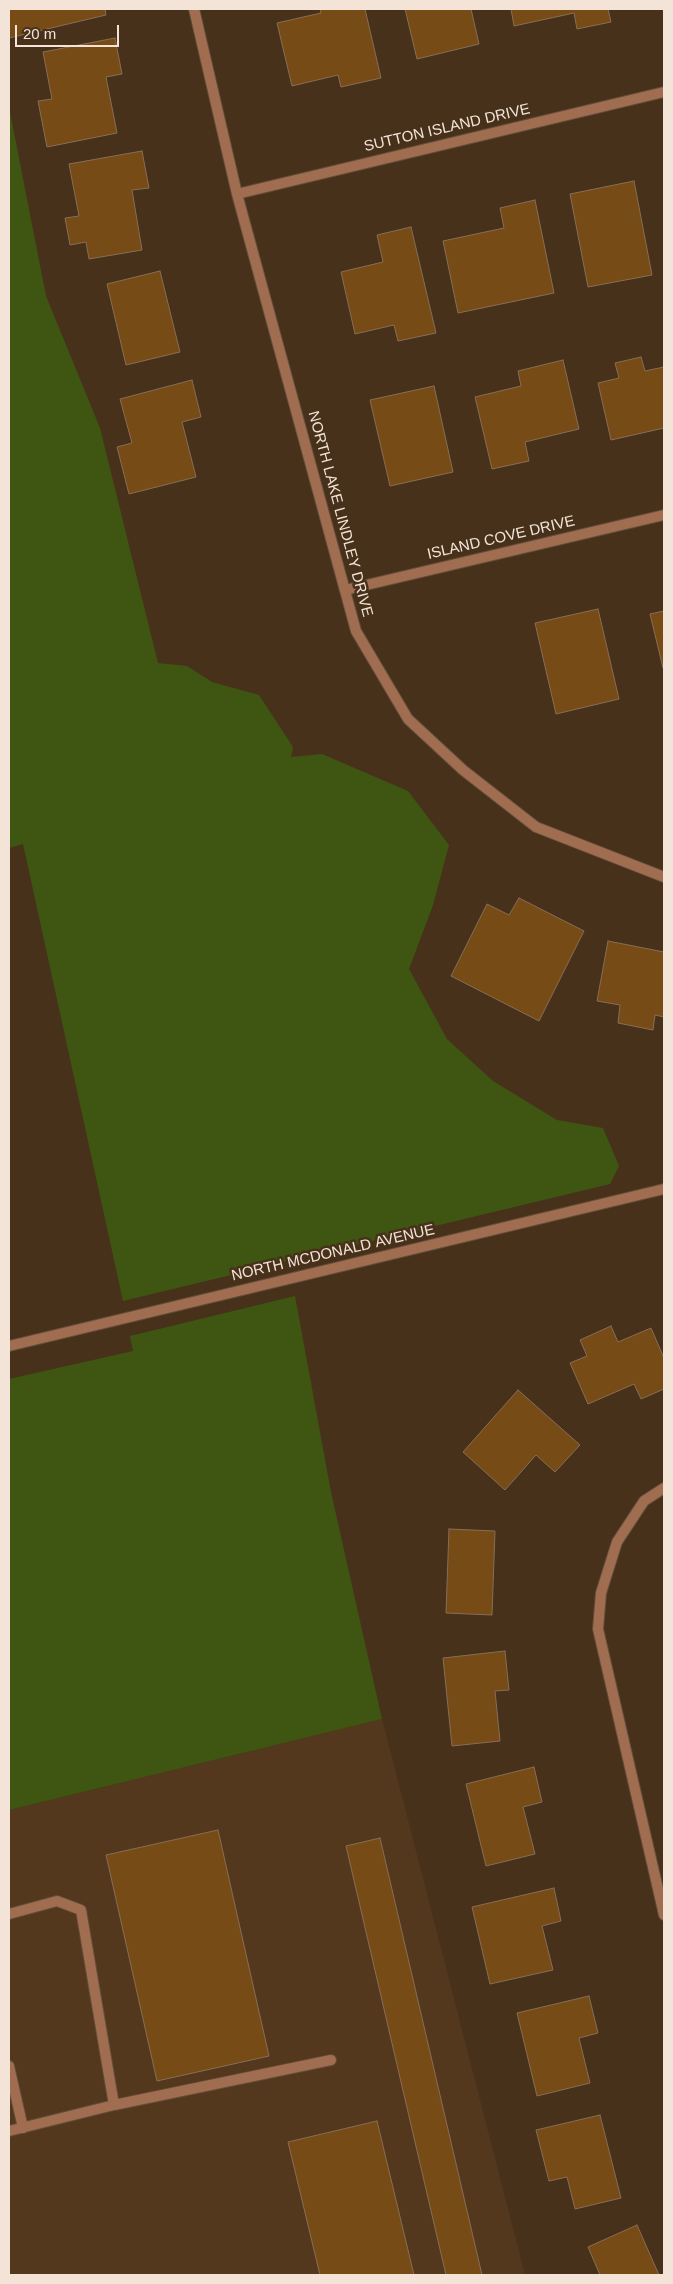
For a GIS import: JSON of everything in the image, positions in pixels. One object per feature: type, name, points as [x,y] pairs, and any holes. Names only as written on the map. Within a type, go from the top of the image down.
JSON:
[{"type":"street","name":"NORTH LAKE LINDLEY DRIVE","points":[[194,9],[237,194],[356,631],[408,720],[463,770],[536,827],[664,877]]},
{"type":"street","name":"SUTTON ISLAND DRIVE","points":[[237,194],[664,92]]},
{"type":"street","name":"ISLAND COVE DRIVE","points":[[345,590],[664,515]]},
{"type":"street","name":"NORTH MCDONALD AVENUE","points":[[9,1346],[664,1189]]},
{"type":"street","points":[[664,1488],[644,1502],[617,1542],[601,1593],[598,1629],[663,1902],[664,1915]]},
{"type":"street","points":[[9,1914],[57,1901],[81,1910],[114,2105]]},
{"type":"street","points":[[9,2131],[114,2105],[331,2060]]},
{"type":"street","points":[[9,2066],[23,2128]]},
{"type":"shaded area","points":[[382,1719],[525,2275],[9,2275],[9,1810]]},
{"type":"green space","points":[[9,107],[46,296],[100,428],[158,663],[187,666],[212,682],[259,695],[293,747],[291,757],[322,754],[408,791],[449,845],[433,905],[409,969],[447,1039],[493,1081],[557,1120],[603,1128],[619,1166],[610,1184],[123,1301],[23,844],[9,848]]},
{"type":"green space","points":[[295,1296],[331,1492],[382,1719],[9,1810],[9,1379],[133,1351],[130,1336]]},
{"type":"building","points":[[9,9],[105,9],[106,15],[9,38]]},
{"type":"building","points":[[320,9],[365,9],[381,78],[341,87],[338,75],[292,86],[277,23],[321,13]]},
{"type":"building","points":[[405,9],[471,9],[479,44],[417,59]]},
{"type":"building","points":[[511,9],[608,9],[611,22],[577,29],[574,13],[514,26]]},
{"type":"building","points":[[115,38],[122,74],[106,77],[117,133],[47,147],[38,101],[52,99],[43,52]]},
{"type":"building","points":[[142,151],[149,188],[132,190],[142,250],[89,259],[86,242],[70,245],[65,218],[79,216],[69,164]]},
{"type":"building","points":[[634,181],[652,275],[588,287],[570,194]]},
{"type":"building","points":[[535,200],[554,293],[458,313],[443,241],[504,228],[500,208]]},
{"type":"building","points":[[411,227],[436,333],[398,341],[394,325],[355,334],[341,272],[383,262],[377,235]]},
{"type":"building","points":[[160,271],[180,352],[126,365],[107,284]]},
{"type":"building","points":[[641,357],[645,371],[664,367],[664,428],[611,440],[598,383],[619,378],[615,363]]},
{"type":"building","points":[[563,360],[579,429],[525,442],[529,461],[492,469],[475,397],[521,386],[518,371]]},
{"type":"building","points":[[192,380],[201,417],[182,422],[196,477],[129,494],[117,447],[132,443],[120,399]]},
{"type":"building","points":[[434,386],[453,472],[390,486],[370,400]]},
{"type":"building","points":[[598,609],[619,699],[556,714],[535,623]]},
{"type":"building","points":[[664,611],[664,667],[663,668],[650,614]]},
{"type":"building","points":[[519,898],[584,931],[539,1021],[451,976],[487,904],[509,915]]},
{"type":"building","points":[[608,941],[664,952],[664,1017],[655,1015],[653,1030],[618,1023],[620,1005],[597,1001]]},
{"type":"building","points":[[611,1326],[618,1342],[651,1328],[664,1358],[664,1389],[641,1399],[634,1384],[588,1404],[570,1363],[587,1356],[580,1340]]},
{"type":"building","points":[[518,1390],[580,1445],[555,1472],[536,1455],[505,1490],[463,1452]]},
{"type":"building","points":[[449,1529],[495,1531],[492,1615],[446,1613]]},
{"type":"building","points":[[505,1651],[509,1690],[495,1691],[500,1741],[452,1746],[443,1658]]},
{"type":"building","points":[[534,1767],[542,1802],[523,1807],[535,1854],[486,1866],[466,1784]]},
{"type":"building","points":[[218,1830],[269,2056],[157,2081],[106,1855]]},
{"type":"building","points":[[380,1838],[482,2275],[446,2275],[346,1846]]},
{"type":"building","points":[[554,1888],[561,1921],[542,1926],[553,1970],[490,1984],[472,1907]]},
{"type":"building","points":[[589,1996],[598,2033],[579,2038],[590,2083],[537,2096],[517,2013]]},
{"type":"building","points":[[600,2115],[621,2198],[575,2209],[567,2177],[549,2181],[536,2130]]},
{"type":"building","points":[[377,2121],[414,2275],[320,2275],[288,2142]]},
{"type":"building","points":[[637,2225],[659,2275],[600,2275],[588,2247]]}]
